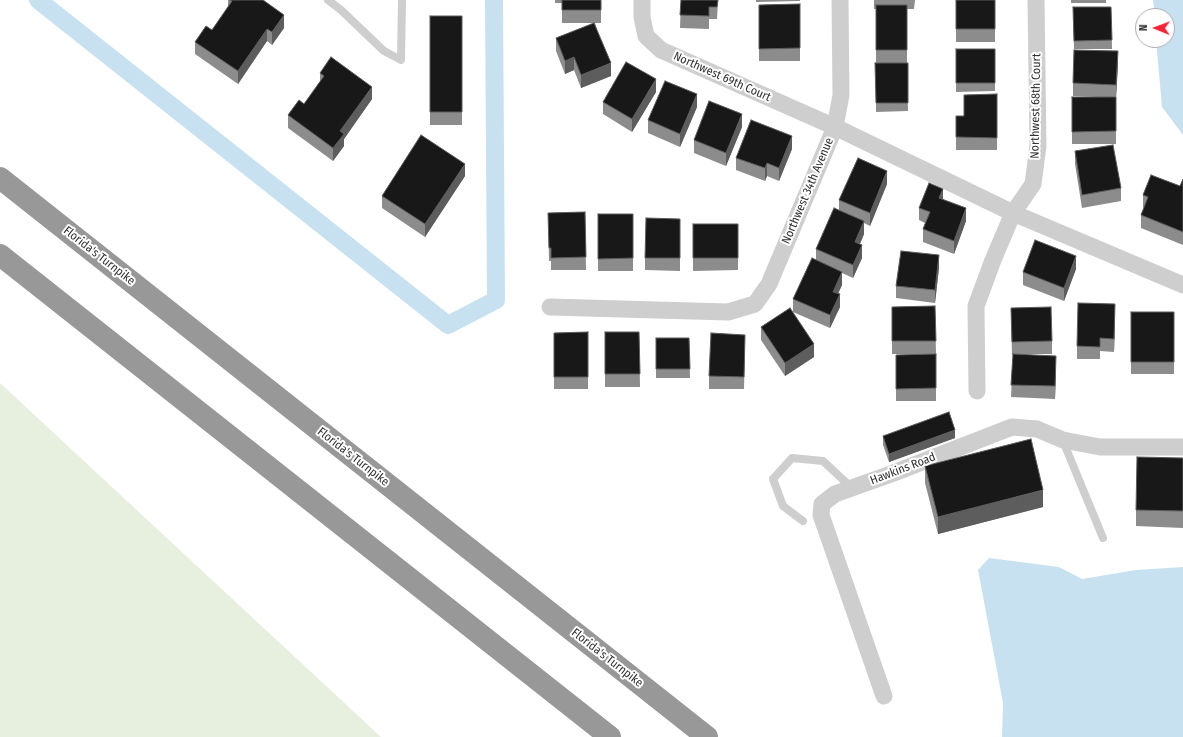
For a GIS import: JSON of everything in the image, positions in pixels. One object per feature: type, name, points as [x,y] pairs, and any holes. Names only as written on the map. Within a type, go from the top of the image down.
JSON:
[{"type":"highway","name":"Florida's Turnpike","points":[[0,178],[706,737]]},
{"type":"highway","points":[[0,255],[610,737]]},
{"type":"street","name":"Northwest 69th Court","points":[[642,0],[642,17],[646,36],[661,50],[835,127]]},
{"type":"street","points":[[835,127],[841,95],[840,0]]},
{"type":"street","name":"Northwest 68th Court","points":[[977,391],[976,306],[993,260],[1013,213],[1033,184],[1038,146],[1036,0]]},
{"type":"street","name":"Northwest 34th Avenue","points":[[550,307],[728,312],[755,304],[769,284],[835,127],[1013,213],[1183,285]]},
{"type":"street","name":"Hawkins Road","points":[[884,696],[821,515],[822,504],[835,494],[892,474],[1012,427],[1038,429],[1063,440],[1100,447],[1183,447]]},
{"type":"lane","points":[[328,0],[384,51],[401,60],[402,0]]},
{"type":"lane","points":[[1063,440],[1103,538]]},
{"type":"lane","points":[[803,521],[784,506],[772,479],[792,458],[823,461],[852,488]]},
{"type":"green space","points":[[0,383],[381,737],[0,737]]},
{"type":"water","points":[[1153,0],[1183,0],[1183,135],[1162,107],[1157,48],[1175,48],[1175,8],[1154,8]]},
{"type":"water","points":[[989,558],[1059,567],[1082,579],[1136,570],[1183,567],[1183,737],[1002,737],[1003,703],[978,570]]},
{"type":"building","points":[[230,0],[263,0],[284,15],[272,32],[267,29],[238,71],[195,42],[206,26],[212,30],[232,1]]},
{"type":"building","points":[[562,0],[601,0],[601,10],[562,10]]},
{"type":"building","points":[[681,0],[718,0],[717,7],[709,7],[709,16],[680,15]]},
{"type":"building","points":[[956,0],[995,0],[995,29],[956,29]]},
{"type":"building","points":[[800,4],[800,48],[759,49],[759,5]]},
{"type":"building","points":[[876,5],[907,5],[907,50],[876,50]]},
{"type":"building","points":[[1073,7],[1111,7],[1112,40],[1074,41]]},
{"type":"building","points":[[430,16],[462,16],[462,112],[430,112]]},
{"type":"building","points":[[594,23],[611,63],[581,75],[574,57],[565,61],[556,38]]},
{"type":"building","points":[[956,49],[995,49],[995,83],[956,83]]},
{"type":"building","points":[[1074,50],[1118,51],[1116,85],[1073,83]]},
{"type":"building","points":[[331,57],[372,87],[340,131],[344,134],[333,148],[288,115],[299,100],[304,104],[324,76],[320,73]]},
{"type":"building","points":[[626,62],[656,79],[632,119],[603,102]]},
{"type":"building","points":[[875,63],[908,63],[908,103],[876,103]]},
{"type":"building","points":[[665,81],[697,94],[680,134],[648,120]]},
{"type":"building","points":[[997,94],[997,138],[956,137],[956,116],[964,116],[964,95]]},
{"type":"building","points":[[1072,97],[1116,97],[1116,131],[1072,132]]},
{"type":"building","points":[[709,101],[742,114],[726,153],[694,140]]},
{"type":"building","points":[[751,120],[792,136],[779,168],[767,163],[765,168],[736,158]]},
{"type":"building","points":[[421,135],[465,164],[425,224],[382,196]]},
{"type":"building","points":[[1113,145],[1121,188],[1082,195],[1075,151]]},
{"type":"building","points":[[858,158],[887,171],[870,213],[839,200]]},
{"type":"building","points":[[1151,175],[1180,186],[1183,179],[1183,232],[1141,215],[1148,197],[1143,195]]},
{"type":"building","points":[[929,183],[943,189],[939,198],[966,208],[954,241],[923,229],[930,212],[919,208]]},
{"type":"building","points":[[834,208],[864,221],[855,242],[862,245],[853,265],[816,249]]},
{"type":"building","points":[[585,212],[586,257],[551,258],[551,248],[549,248],[548,213]]},
{"type":"building","points":[[598,214],[633,214],[633,258],[598,259]]},
{"type":"building","points":[[646,218],[680,219],[680,258],[645,258]]},
{"type":"building","points":[[693,224],[738,224],[738,258],[693,258]]},
{"type":"building","points":[[1035,240],[1076,256],[1064,288],[1023,272]]},
{"type":"building","points":[[901,251],[939,255],[935,290],[896,286]]},
{"type":"building","points":[[812,258],[842,272],[833,292],[840,294],[830,315],[793,299]]},
{"type":"building","points":[[1078,303],[1115,304],[1114,339],[1100,338],[1100,347],[1077,346]]},
{"type":"building","points":[[935,306],[936,341],[892,341],[892,307]]},
{"type":"building","points":[[1051,307],[1052,341],[1012,342],[1011,308]]},
{"type":"building","points":[[790,308],[814,344],[785,363],[761,327]]},
{"type":"building","points":[[1131,312],[1174,312],[1174,362],[1131,362]]},
{"type":"building","points":[[588,332],[588,377],[554,377],[554,333]]},
{"type":"building","points":[[605,332],[639,332],[640,374],[605,374]]},
{"type":"building","points":[[711,333],[745,335],[744,377],[709,376]]},
{"type":"building","points":[[656,338],[689,338],[690,369],[656,369]]},
{"type":"building","points":[[936,354],[936,388],[896,389],[896,355]]},
{"type":"building","points":[[1013,354],[1056,356],[1055,386],[1011,385]]},
{"type":"building","points":[[949,412],[955,430],[889,454],[883,436]]},
{"type":"building","points":[[1031,439],[1043,490],[938,517],[925,466]]},
{"type":"building","points":[[1137,457],[1183,458],[1183,511],[1136,510]]},
{"type":"waterway","points":[[38,0],[448,325],[496,300],[494,0]]}]
